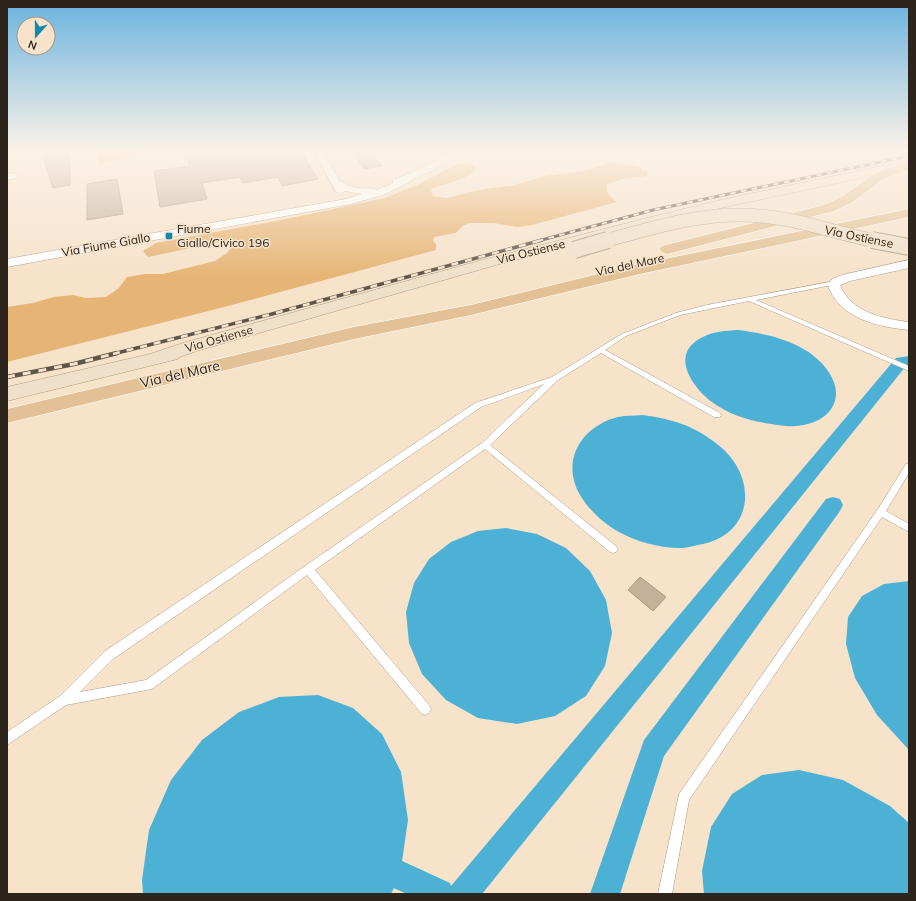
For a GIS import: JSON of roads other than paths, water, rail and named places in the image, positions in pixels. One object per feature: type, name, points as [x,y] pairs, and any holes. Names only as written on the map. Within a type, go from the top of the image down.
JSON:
[{"type":"main road","name":"Via Ostiense","points":[[157,358],[200,344],[491,262],[725,203],[773,193]]},
{"type":"main road","points":[[539,284],[688,243],[829,208],[848,199],[856,193]]},
{"type":"main road","name":"Via del Mare","points":[[354,333],[421,313],[539,284],[909,203]]},
{"type":"main road","name":"Via del Mare","points":[[7,416],[354,333],[465,311],[640,269],[909,213]]},
{"type":"main road","name":"Via Ostiense","points":[[7,394],[261,335],[681,221],[710,216],[756,216],[780,219],[875,241],[909,247]]},
{"type":"main road","points":[[568,286],[742,256],[872,230],[909,225]]},
{"type":"street","points":[[342,193],[348,202]]},
{"type":"street","name":"Via Fiume Giallo","points":[[7,263],[348,202],[378,193]]},
{"type":"street","points":[[909,264],[838,280],[835,283],[834,288],[838,296],[857,311],[881,321],[909,326]]},
{"type":"lane","points":[[7,739],[64,700],[109,655],[478,405],[555,378],[624,335],[678,314],[835,283]]},
{"type":"lane","points":[[750,299],[909,369]]},
{"type":"lane","points":[[601,350],[717,415]]},
{"type":"lane","points":[[64,700],[148,685],[308,569],[485,445],[555,378]]},
{"type":"lane","points":[[485,445],[613,548]]},
{"type":"lane","points":[[665,894],[683,798],[881,512],[909,466]]},
{"type":"lane","points":[[881,512],[909,528]]},
{"type":"lane","points":[[308,569],[425,710]]},
{"type":"water","points":[[738,330],[762,334],[786,341],[797,345],[817,358],[833,380],[836,391],[835,402],[830,411],[822,418],[812,423],[799,426],[786,426],[738,416],[720,408],[704,395],[691,379],[687,370],[685,360],[687,352],[693,344],[707,335]]},
{"type":"water","points":[[642,415],[673,421],[691,428],[708,437],[731,457],[740,472],[744,488],[745,503],[740,518],[731,530],[717,539],[698,545],[682,548],[657,546],[626,536],[613,529],[602,521],[588,506],[580,495],[574,482],[572,469],[578,446],[585,436],[594,428],[605,422],[621,416]]},
{"type":"water","points":[[506,528],[537,534],[566,548],[590,571],[606,600],[612,633],[605,666],[586,696],[555,716],[517,724],[478,718],[446,700],[422,674],[409,643],[406,612],[414,583],[429,559],[451,542],[478,531]]},
{"type":"water","points":[[909,581],[909,750],[877,715],[855,678],[846,644],[848,617],[862,596],[884,584]]},
{"type":"water","points":[[318,695],[353,708],[382,734],[401,772],[408,820],[400,875],[391,894],[143,894],[142,880],[149,830],[171,780],[202,740],[239,712],[279,697]]},
{"type":"water","points":[[799,770],[843,780],[890,806],[909,823],[909,894],[704,894],[702,871],[711,827],[732,794],[762,775]]},
{"type":"waterway","points":[[463,894],[901,362],[909,361]]},
{"type":"waterway","points":[[605,894],[653,749],[833,505]]},
{"type":"waterway","points":[[400,875],[439,894]]},
{"type":"railway","points":[[538,241],[653,210],[733,193]]},
{"type":"railway","points":[[113,354],[272,314],[542,240]]},
{"type":"railway","points":[[7,377],[74,364],[117,353]]},
{"type":"place","name":"Fiume Giallo/Civico 196","points":[[169,236]]}]
